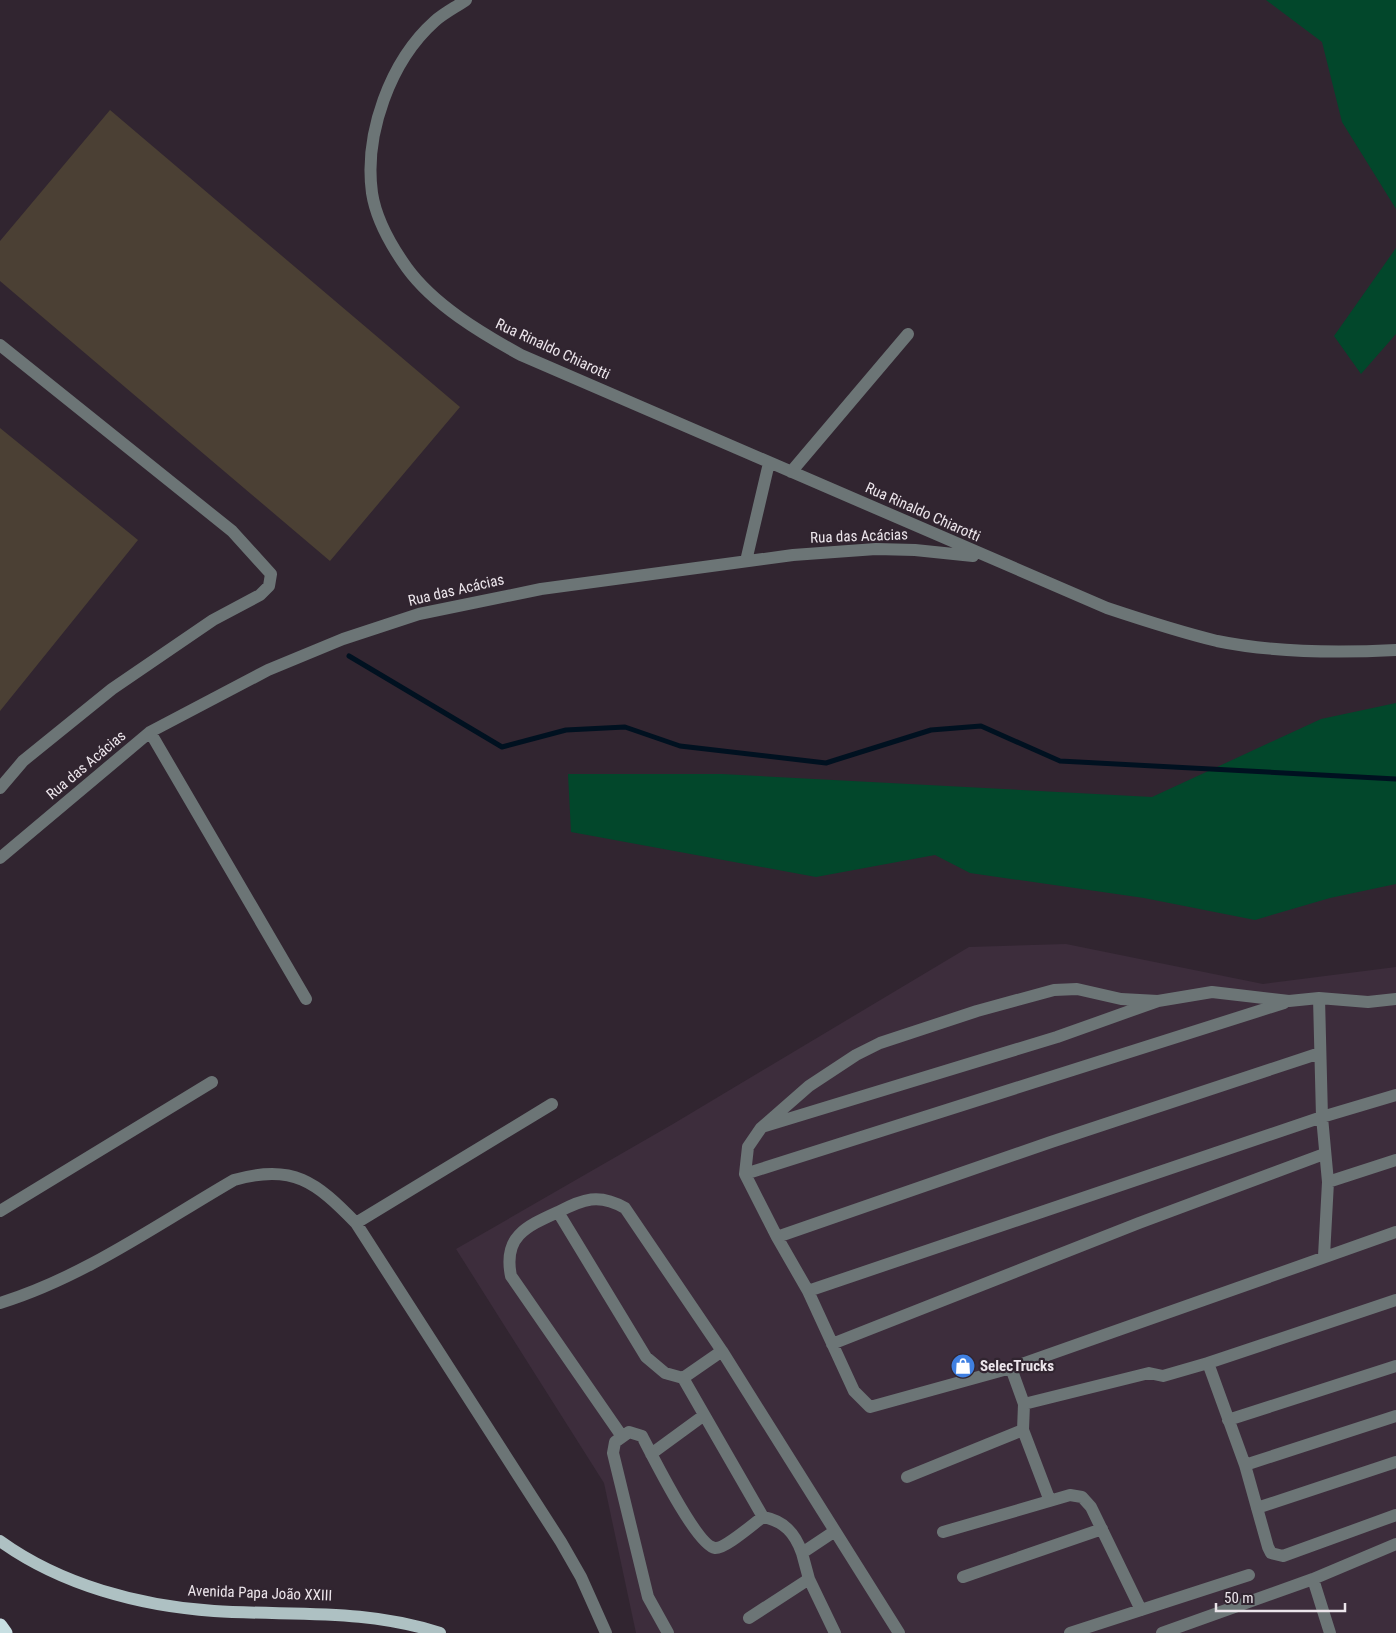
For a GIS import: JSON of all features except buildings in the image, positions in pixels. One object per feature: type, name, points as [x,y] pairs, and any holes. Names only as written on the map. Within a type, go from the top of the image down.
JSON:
[{"type":"highway","points":[[0,1626],[5,1633]]},
{"type":"main road","name":"Avenida Papa João XXIII","points":[[0,1542],[46,1569],[82,1584],[113,1594],[160,1604],[214,1611],[337,1613],[384,1618],[440,1633]]},
{"type":"street","name":"Rua Rinaldo Chiarotti","points":[[466,0],[435,21],[400,62],[380,110],[370,157],[372,194],[385,232],[408,269],[439,300],[474,329],[521,354],[986,558]]},
{"type":"street","points":[[792,472],[908,334]]},
{"type":"street","points":[[0,345],[232,531],[271,574],[269,586],[260,595],[213,620],[112,689],[23,761],[0,788]]},
{"type":"street","points":[[746,561],[769,463]]},
{"type":"street","name":"Rua das Acácias","points":[[0,858],[150,732],[276,667],[343,639],[420,614],[541,589],[746,561],[876,549],[915,550],[986,558]]},
{"type":"street","points":[[986,558],[1107,608],[1163,627],[1219,641],[1293,651],[1396,650]]},
{"type":"street","points":[[150,732],[306,999]]},
{"type":"street","points":[[1158,1001],[1121,999],[1077,989],[1054,990],[977,1011],[880,1043],[856,1055],[809,1086],[761,1128],[748,1147],[745,1174],[777,1237],[808,1291],[854,1391],[870,1407],[1010,1368],[1396,1232]]},
{"type":"street","points":[[761,1128],[1057,1037],[1158,1001],[1212,992],[1289,1001]]},
{"type":"street","points":[[745,1174],[1289,1001],[1319,998],[1368,1002],[1396,998]]},
{"type":"street","points":[[1319,998],[1322,1117],[1328,1182],[1324,1256]]},
{"type":"street","points":[[777,1237],[1051,1142],[1320,1053]]},
{"type":"street","points":[[0,1210],[212,1082]]},
{"type":"street","points":[[808,1291],[1322,1117],[1396,1095]]},
{"type":"street","points":[[356,1223],[552,1104]]},
{"type":"street","points":[[832,1344],[1139,1223],[1324,1154]]},
{"type":"street","points":[[1328,1182],[1396,1160]]},
{"type":"street","points":[[0,1303],[41,1289],[79,1271],[234,1180],[254,1174],[276,1173],[296,1177],[316,1186],[356,1223],[561,1542],[581,1577],[606,1633]]},
{"type":"street","points":[[622,1435],[510,1276],[507,1259],[512,1243],[539,1220],[584,1200],[610,1200],[625,1208],[722,1351],[836,1530],[898,1633]]},
{"type":"street","points":[[558,1212],[646,1357],[664,1373],[683,1378],[703,1416],[763,1517],[782,1523],[797,1540],[809,1579],[835,1633]]},
{"type":"street","points":[[1024,1404],[1148,1373],[1163,1376],[1208,1364],[1396,1300]]},
{"type":"street","points":[[683,1378],[722,1351]]},
{"type":"street","points":[[1208,1364],[1245,1465],[1268,1547],[1277,1556],[1283,1556],[1396,1515]]},
{"type":"street","points":[[1228,1420],[1396,1366]]},
{"type":"street","points":[[1010,1368],[1024,1404],[1023,1430],[1050,1501]]},
{"type":"street","points":[[651,1454],[703,1416]]},
{"type":"street","points":[[1245,1465],[1396,1416]]},
{"type":"street","points":[[907,1477],[1023,1430]]},
{"type":"street","points":[[668,1633],[648,1597],[613,1454],[615,1442],[622,1435],[629,1432],[642,1436],[699,1536],[709,1545],[715,1548],[724,1546],[763,1517]]},
{"type":"street","points":[[1257,1508],[1396,1462]]},
{"type":"street","points":[[942,1532],[1070,1495],[1082,1496],[1091,1506],[1141,1610]]},
{"type":"street","points":[[963,1577],[1102,1529]]},
{"type":"street","points":[[802,1553],[836,1530]]},
{"type":"street","points":[[1162,1633],[1312,1579],[1396,1544]]},
{"type":"street","points":[[1070,1633],[1249,1575]]},
{"type":"street","points":[[749,1618],[809,1579]]},
{"type":"street","points":[[1312,1579],[1330,1633]]},
{"type":"shaded area","name":"SelecTrucks","points":[[1066,944],[1263,984],[1396,967],[1396,1633],[636,1633],[604,1483],[456,1249],[673,1124],[969,947]]},
{"type":"green space","points":[[1266,0],[1396,0],[1396,209],[1342,122],[1322,42]]},
{"type":"green space","points":[[1396,248],[1396,334],[1361,374],[1334,336]]},
{"type":"green space","points":[[1396,703],[1396,884],[1330,898],[1255,920],[1144,898],[970,873],[935,855],[816,877],[571,832],[568,774],[722,774],[1152,797],[1321,719]]},
{"type":"waterway","points":[[349,656],[502,747],[566,730],[625,727],[680,746],[826,763],[931,730],[981,726],[1060,761],[1396,779]]},
{"type":"place","name":"SelecTrucks","points":[[963,1366]]}]
